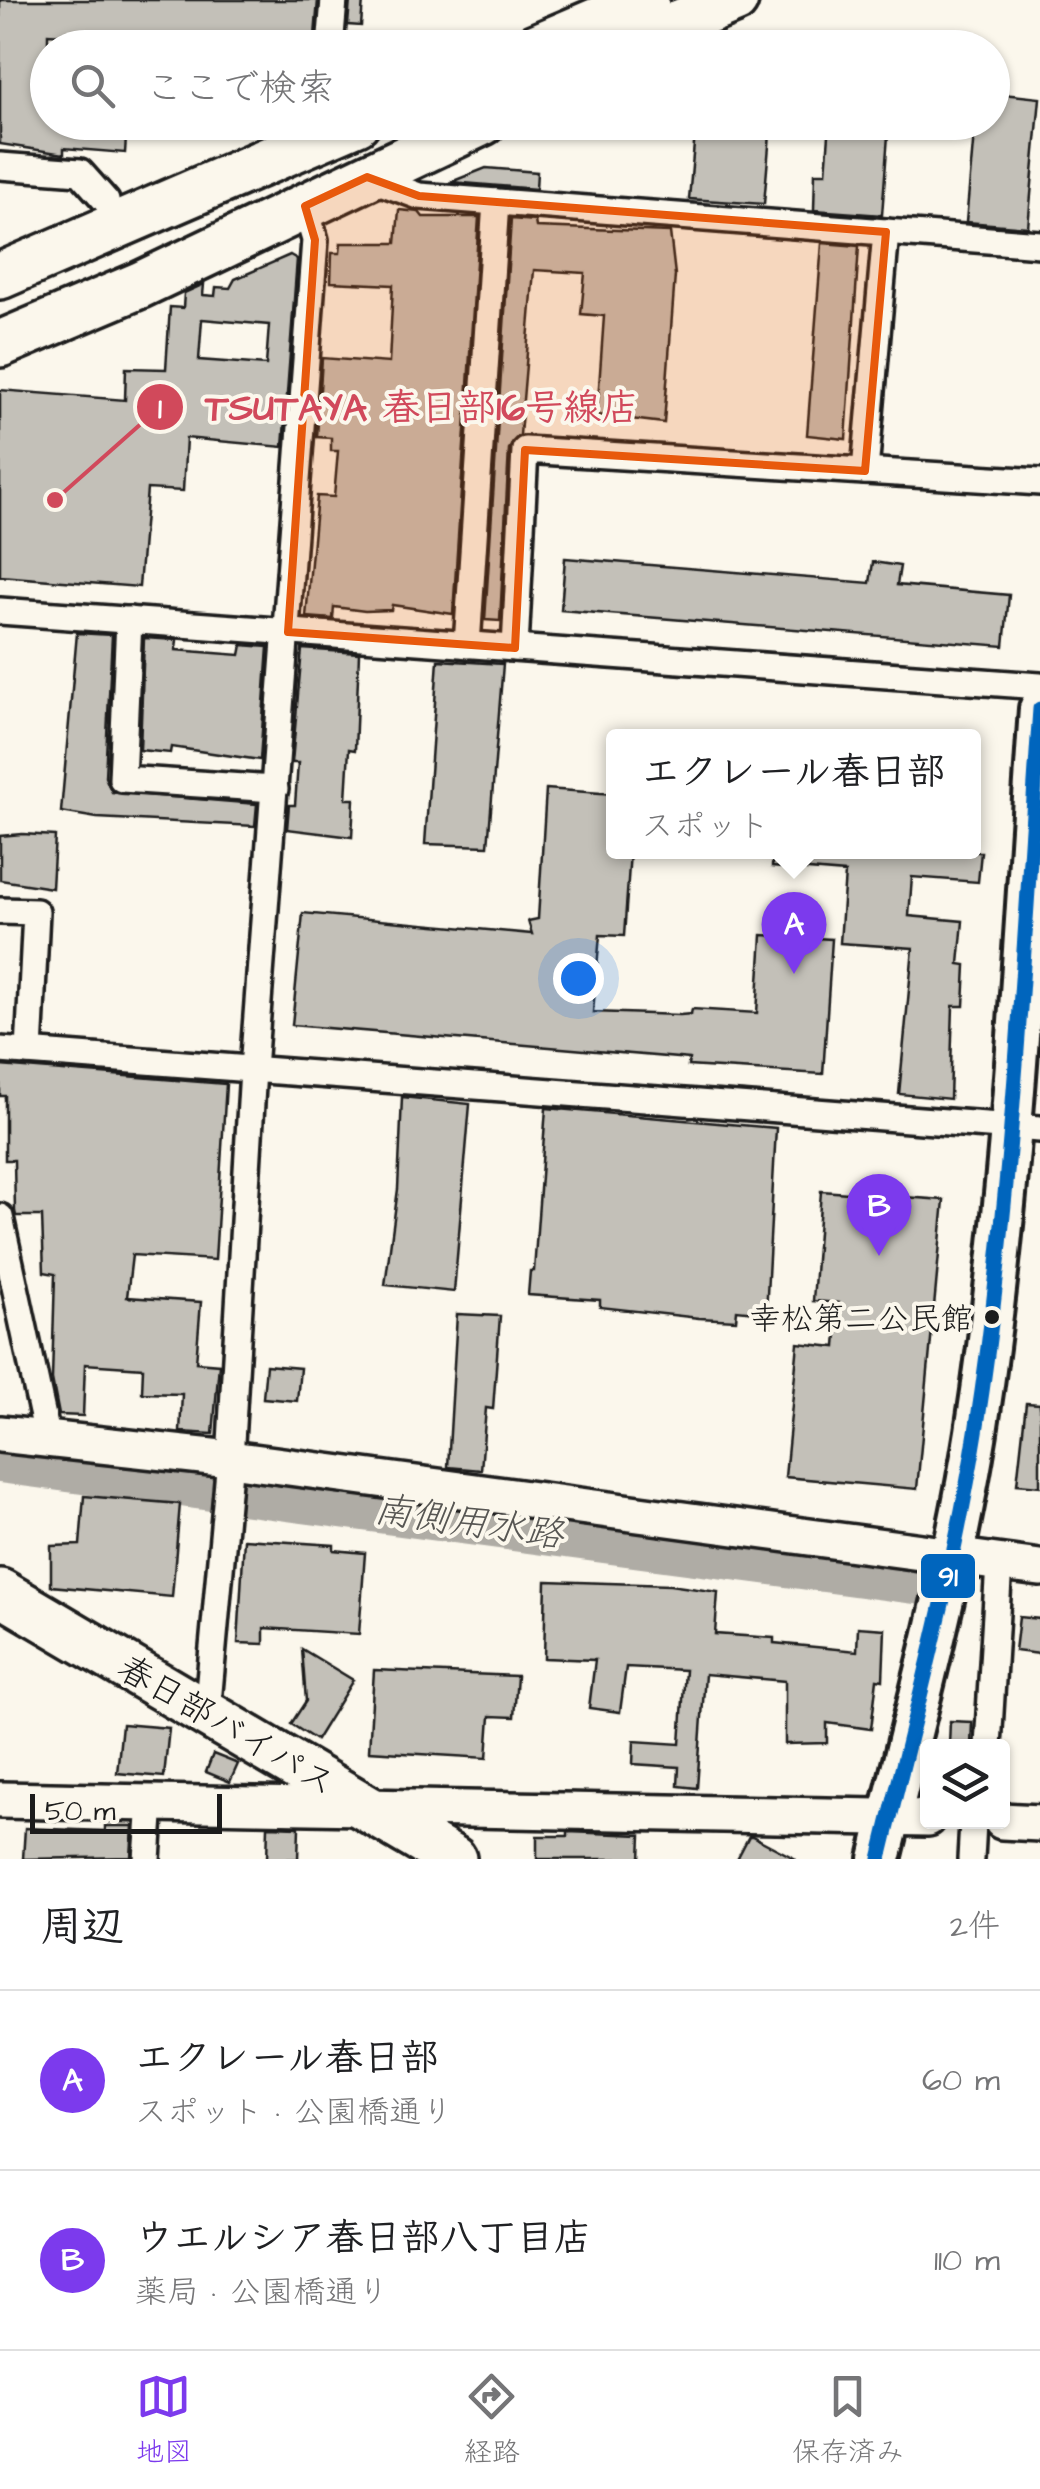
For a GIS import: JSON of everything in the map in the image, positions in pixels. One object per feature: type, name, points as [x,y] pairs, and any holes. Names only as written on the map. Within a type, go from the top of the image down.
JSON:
[{"type":"highway","points":[[642,30],[735,0]]},
{"type":"highway","points":[[0,246],[106,201],[303,140]]},
{"type":"highway","points":[[0,276],[315,140]]},
{"type":"highway","points":[[0,313],[399,140]]},
{"type":"highway","points":[[0,344],[446,140]]},
{"type":"highway","name":"春日部バイパス","points":[[0,1592],[454,1859]]},
{"type":"main road","points":[[880,1859],[909,1817],[1025,1128],[1040,709]]},
{"type":"street","points":[[332,30],[334,0]]},
{"type":"street","points":[[0,166],[80,172],[106,201]]},
{"type":"street","points":[[368,178],[419,196],[1040,244]]},
{"type":"street","points":[[468,645],[496,202]]},
{"type":"street","points":[[206,1714],[229,1468],[315,240],[305,206]]},
{"type":"street","points":[[865,471],[886,232]]},
{"type":"street","points":[[515,648],[525,450],[1040,482]]},
{"type":"street","points":[[0,611],[1040,686]]},
{"type":"street","points":[[129,620],[122,779],[275,789]]},
{"type":"street","points":[[0,911],[36,912],[29,1052]]},
{"type":"street","points":[[0,1050],[1025,1128]]},
{"type":"street","points":[[0,1216],[48,1440]]},
{"type":"street","points":[[0,1434],[229,1468],[1040,1568]]},
{"type":"street","points":[[988,1739],[1000,1564]]},
{"type":"street","points":[[0,1800],[909,1817]]},
{"type":"street","points":[[148,1859],[151,1802]]},
{"type":"street","points":[[1010,1821],[1040,1823]]},
{"type":"street","points":[[971,1859],[973,1829]]},
{"type":"highlighted area","points":[[367,177],[419,196],[886,232],[865,471],[525,450],[515,648],[288,632],[315,240],[305,206]]},
{"type":"building","points":[[0,0],[318,0],[316,30],[30,30],[30,140],[126,140],[125,153],[64,148],[64,154],[0,144]]},
{"type":"building","points":[[350,0],[363,0],[361,26],[348,25]]},
{"type":"building","points":[[1010,95],[1040,98],[1028,227],[966,222],[973,140],[1010,140]]},
{"type":"building","points":[[694,140],[769,140],[764,204],[689,199]]},
{"type":"building","points":[[829,140],[888,140],[882,215],[814,210],[815,173],[826,173]]},
{"type":"building","points":[[486,168],[537,172],[536,189],[451,182]]},
{"type":"building","points":[[399,210],[419,212],[423,217],[479,217],[453,614],[392,605],[391,610],[365,611],[334,607],[333,619],[306,617],[317,496],[334,497],[338,451],[331,451],[331,438],[317,437],[322,358],[389,363],[393,285],[331,282],[332,253],[340,253],[341,243],[396,243]]},
{"type":"building","points":[[511,219],[535,221],[536,227],[670,232],[675,275],[664,423],[597,415],[604,316],[581,314],[585,273],[534,270],[520,435],[509,449],[500,621],[485,620]]},
{"type":"building","points":[[822,243],[859,246],[846,439],[807,435]]},
{"type":"building","points":[[290,255],[297,259],[283,447],[186,438],[183,491],[147,489],[139,587],[0,576],[0,390],[125,400],[126,368],[166,369],[170,307],[183,308],[184,293],[204,284],[203,295],[215,296],[216,287],[230,288],[235,279]],"holes":[[[202,319],[269,325],[266,365],[199,360]]]},
{"type":"building","points":[[565,558],[870,583],[873,562],[900,566],[897,585],[1009,595],[1004,646],[561,610]]},
{"type":"building","points":[[77,633],[112,635],[105,777],[112,792],[257,804],[255,826],[97,818],[61,812]]},
{"type":"building","points":[[144,638],[177,640],[176,650],[240,655],[242,645],[268,647],[260,760],[171,747],[170,753],[140,750]]},
{"type":"building","points":[[302,649],[359,653],[355,750],[349,749],[346,799],[354,799],[352,837],[287,829],[289,805],[295,805],[298,763],[292,763]]},
{"type":"building","points":[[438,660],[503,664],[488,846],[425,844]]},
{"type":"building","points":[[546,789],[606,793],[606,859],[630,859],[624,936],[600,935],[593,1012],[680,1015],[691,1014],[692,1009],[757,1013],[762,935],[832,939],[823,1074],[688,1066],[689,1059],[292,1025],[303,913],[532,934],[528,921],[538,919]]},
{"type":"building","points":[[0,836],[55,836],[52,888],[0,880]]},
{"type":"building","points":[[773,859],[980,859],[978,882],[912,877],[909,916],[963,921],[959,964],[966,965],[964,1006],[953,1006],[950,1099],[899,1094],[913,948],[840,943],[845,873],[772,867]]},
{"type":"building","points":[[0,1066],[226,1084],[215,1260],[132,1255],[127,1297],[201,1302],[196,1362],[219,1364],[213,1434],[180,1432],[182,1394],[142,1393],[143,1368],[85,1364],[83,1416],[59,1415],[52,1379],[55,1274],[44,1272],[42,1216],[16,1216],[14,1160],[5,1160],[5,1096],[0,1096]]},
{"type":"building","points":[[402,1097],[470,1104],[454,1292],[385,1285],[398,1189]]},
{"type":"building","points":[[546,1108],[776,1128],[766,1313],[737,1310],[736,1320],[699,1318],[600,1307],[600,1300],[528,1295],[530,1271],[534,1271]]},
{"type":"building","points":[[821,1191],[944,1200],[917,1489],[785,1477],[798,1343],[836,1347],[839,1303],[813,1301]]},
{"type":"building","points":[[457,1314],[500,1316],[493,1409],[486,1408],[481,1470],[448,1467]]},
{"type":"building","points":[[266,1365],[300,1368],[297,1401],[263,1398]]},
{"type":"building","points":[[1026,1403],[1040,1404],[1040,1486],[1017,1484]]},
{"type":"building","points":[[84,1496],[180,1504],[172,1597],[51,1586],[51,1546],[80,1545]]},
{"type":"building","points":[[244,1539],[334,1545],[334,1550],[365,1553],[359,1634],[264,1628],[264,1644],[238,1643]]},
{"type":"building","points":[[546,1581],[670,1585],[718,1592],[715,1634],[774,1638],[774,1643],[857,1651],[858,1627],[885,1629],[883,1680],[877,1679],[871,1729],[827,1723],[827,1743],[785,1744],[785,1681],[705,1674],[697,1788],[678,1786],[679,1767],[633,1764],[634,1741],[680,1744],[685,1670],[626,1667],[620,1712],[589,1708],[595,1660],[544,1658]]},
{"type":"building","points":[[1019,1617],[1040,1619],[1040,1654],[1015,1651]]},
{"type":"building","points":[[302,1649],[353,1680],[316,1740],[291,1724],[306,1701]]},
{"type":"building","points":[[374,1670],[517,1676],[514,1717],[490,1716],[487,1758],[369,1751]]},
{"type":"building","points":[[950,1721],[972,1722],[971,1739],[949,1739]]},
{"type":"building","points":[[122,1724],[169,1728],[164,1777],[117,1773]]},
{"type":"building","points":[[213,1754],[238,1764],[230,1782],[206,1772]]},
{"type":"building","points":[[105,1826],[133,1826],[131,1857],[23,1859],[25,1828],[105,1831]]},
{"type":"building","points":[[268,1826],[299,1827],[298,1859],[267,1859]]},
{"type":"building","points":[[568,1832],[641,1835],[640,1859],[537,1859],[537,1836],[568,1836]]},
{"type":"building","points":[[752,1836],[796,1859],[737,1859]]},
{"type":"waterway","name":"南側用水路","points":[[0,1459],[938,1583]]},
{"type":"transit line","name":"91","points":[[880,1859],[956,1540],[989,1342],[1016,1071],[1040,709]]},
{"type":"place","name":"TSUTAYA 春日部16号線店","points":[[55,500]]},
{"type":"place","name":"エクレール春日部","points":[[794,974]]},
{"type":"place","name":"ウエルシア春日部八丁目店","points":[[879,1256]]},
{"type":"place","name":"幸松第二公民館","points":[[992,1317]]}]
